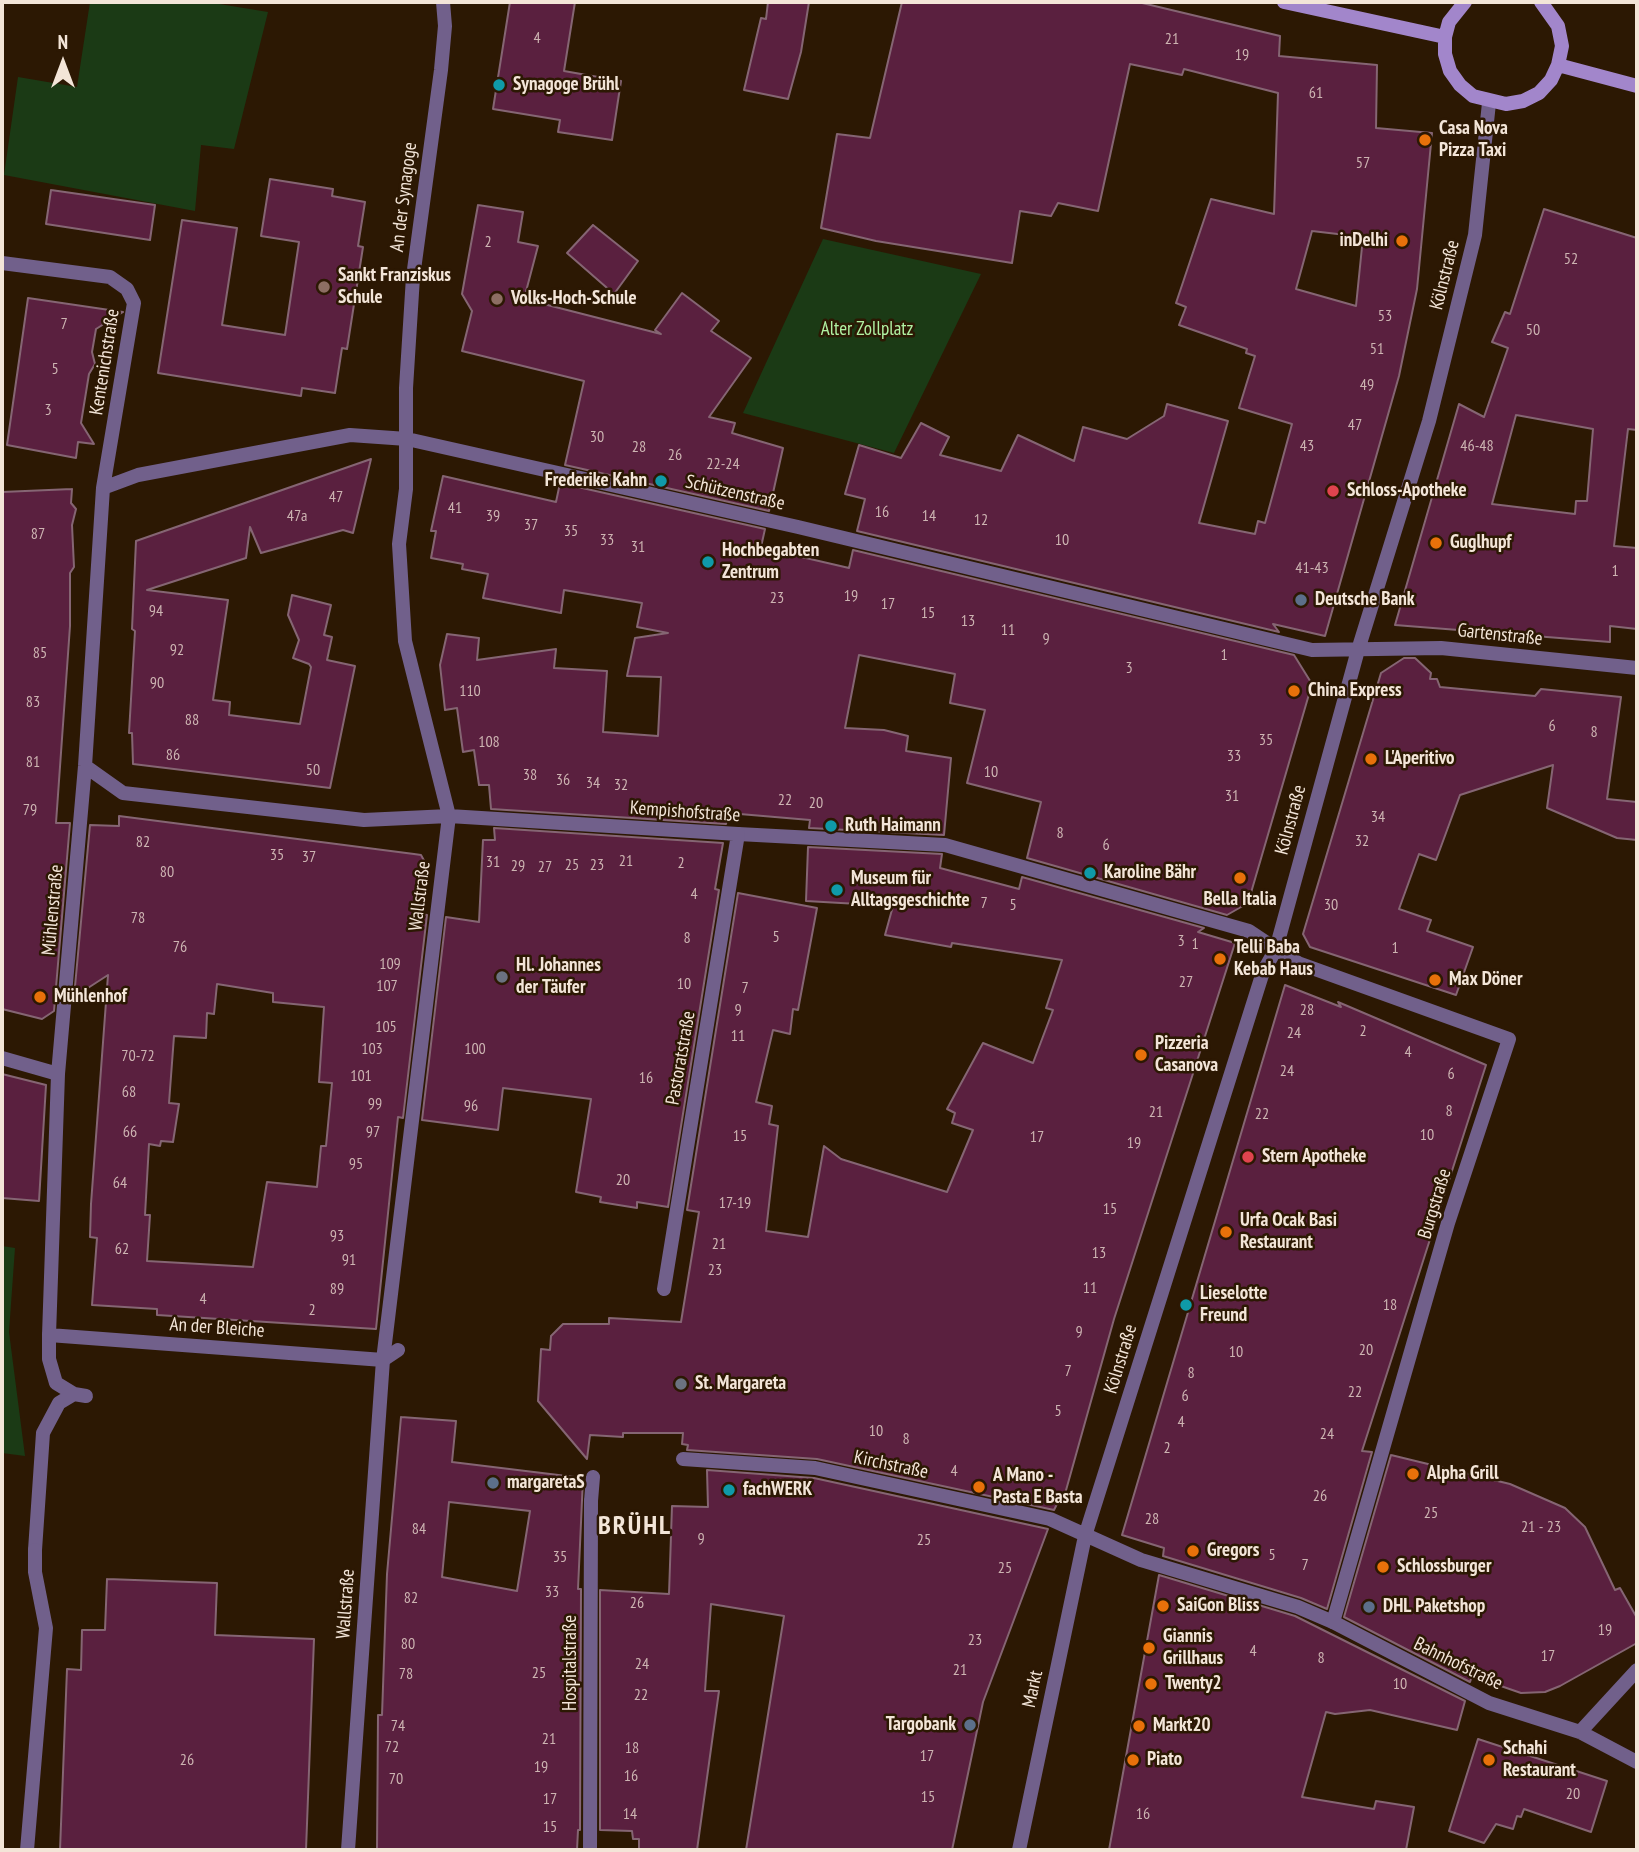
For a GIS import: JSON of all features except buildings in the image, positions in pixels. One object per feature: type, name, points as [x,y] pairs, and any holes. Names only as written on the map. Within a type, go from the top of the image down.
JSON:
[{"type":"main road","points":[[1284,2],[1445,37]]},
{"type":"main road","points":[[1465,2],[1449,22],[1445,37],[1445,54],[1460,85],[1473,96],[1489,103],[1506,104],[1523,101],[1539,93],[1551,80],[1559,65],[1562,46],[1559,26],[1541,2]]},
{"type":"main road","points":[[1559,65],[1637,86]]},
{"type":"street","name":"An der Synagoge","points":[[407,439],[406,388],[413,277],[441,70],[445,26],[443,2]]},
{"type":"street","name":"Kölnstraße","points":[[1085,1536],[1263,971],[1276,949],[1358,650],[1429,421],[1475,236],[1489,103]]},
{"type":"street","name":"Kentenichstraße","points":[[2,263],[110,277],[127,289],[134,303],[103,488]]},
{"type":"street","name":"Schützenstraße","points":[[103,488],[138,475],[350,435],[407,439],[798,527],[1312,650],[1358,650]]},
{"type":"street","name":"Wallstraße","points":[[348,1850],[383,1360],[449,816],[405,641],[399,544],[406,489],[407,439]]},
{"type":"street","name":"Mühlenstraße","points":[[27,1850],[46,1628],[36,1572],[43,1433],[59,1403],[80,1395],[56,1383],[51,1372],[49,1335],[58,1074],[85,766],[103,488]]},
{"type":"street","name":"Gartenstraße","points":[[1358,650],[1441,648],[1637,668]]},
{"type":"street","name":"Kempishofstraße","points":[[85,766],[123,793],[364,820],[449,816],[945,845],[1249,931],[1276,949]]},
{"type":"street","name":"Pastoratstraße","points":[[664,1289],[738,834]]},
{"type":"street","name":"Burgstraße","points":[[1276,949],[1298,963],[1510,1039],[1448,1223],[1333,1622]]},
{"type":"street","points":[[2,1058],[58,1074]]},
{"type":"street","name":"An der Bleiche","points":[[49,1335],[383,1360]]},
{"type":"street","points":[[383,1360],[398,1350]]},
{"type":"street","name":"Kirchstraße","points":[[683,1460],[816,1468],[1050,1519],[1085,1536]]},
{"type":"street","name":"Hospitalstraße","points":[[590,1850],[593,1477]]},
{"type":"street","name":"Bahnhofstraße","points":[[1085,1536],[1141,1560],[1298,1607],[1333,1622],[1489,1703],[1580,1732],[1637,1762]]},
{"type":"street","name":"Markt","points":[[1019,1850],[1085,1536]]},
{"type":"street","points":[[1580,1732],[1637,1670]]},
{"type":"green space","points":[[90,2],[207,2],[268,12],[234,149],[201,145],[195,211],[4,175],[18,77],[77,87]]},
{"type":"green space","name":"Alter Zollplatz","points":[[823,239],[981,274],[894,453],[743,413]]},
{"type":"green space","points":[[2,1246],[15,1248],[9,1332],[25,1456],[2,1453]]},
{"type":"place","name":"Synagoge Brühl","points":[[499,85]]},
{"type":"place","name":"Casa Nova Pizza Taxi","points":[[1425,140]]},
{"type":"place","name":"inDelhi","points":[[1402,241]]},
{"type":"place","name":"Sankt Franziskus Schule","points":[[324,287]]},
{"type":"place","name":"Volks-Hoch-Schule","points":[[497,299]]},
{"type":"place","name":"Frederike Kahn","points":[[661,481]]},
{"type":"place","name":"Schloss-Apotheke","points":[[1333,491]]},
{"type":"place","name":"Guglhupf","points":[[1436,543]]},
{"type":"place","name":"Hochbegabten Zentrum","points":[[708,562]]},
{"type":"place","name":"Deutsche Bank","points":[[1301,600]]},
{"type":"place","name":"China Express","points":[[1294,691]]},
{"type":"place","name":"L'Aperitivo","points":[[1371,759]]},
{"type":"place","name":"Ruth Haimann","points":[[831,826]]},
{"type":"place","name":"Karoline Bähr","points":[[1090,873]]},
{"type":"place","name":"Bella Italia","points":[[1240,878]]},
{"type":"place","name":"Museum für Alltagsgeschichte","points":[[837,890]]},
{"type":"place","name":"Telli Baba Kebab Haus","points":[[1220,959]]},
{"type":"place","name":"Hl. Johannes der Täufer","points":[[502,977]]},
{"type":"place","name":"Max Döner","points":[[1435,980]]},
{"type":"place","name":"Mühlenhof","points":[[40,997]]},
{"type":"place","name":"Pizzeria Casanova","points":[[1141,1055]]},
{"type":"place","name":"Stern Apotheke","points":[[1248,1157]]},
{"type":"place","name":"Urfa Ocak Basi Restaurant","points":[[1226,1232]]},
{"type":"place","name":"Lieselotte Freund","points":[[1186,1305]]},
{"type":"place","name":"St. Margareta","points":[[681,1384]]},
{"type":"place","name":"Alpha Grill","points":[[1413,1474]]},
{"type":"place","name":"margaretaS","points":[[493,1483]]},
{"type":"place","name":"A Mano - Pasta E Basta","points":[[979,1487]]},
{"type":"place","name":"fachWERK","points":[[729,1490]]},
{"type":"place","name":"Gregors","points":[[1193,1551]]},
{"type":"place","name":"Schlossburger","points":[[1383,1567]]},
{"type":"place","name":"SaiGon Bliss","points":[[1163,1606]]},
{"type":"place","name":"DHL Paketshop","points":[[1369,1607]]},
{"type":"place","name":"Giannis Grillhaus","points":[[1149,1648]]},
{"type":"place","name":"Twenty2","points":[[1151,1684]]},
{"type":"place","name":"Targobank","points":[[970,1725]]},
{"type":"place","name":"Markt20","points":[[1139,1726]]},
{"type":"place","name":"Piato","points":[[1133,1760]]},
{"type":"place","name":"Schahi Restaurant","points":[[1489,1760]]},
{"type":"district","name":"BRÜHL","points":[[635,1527]]}]
